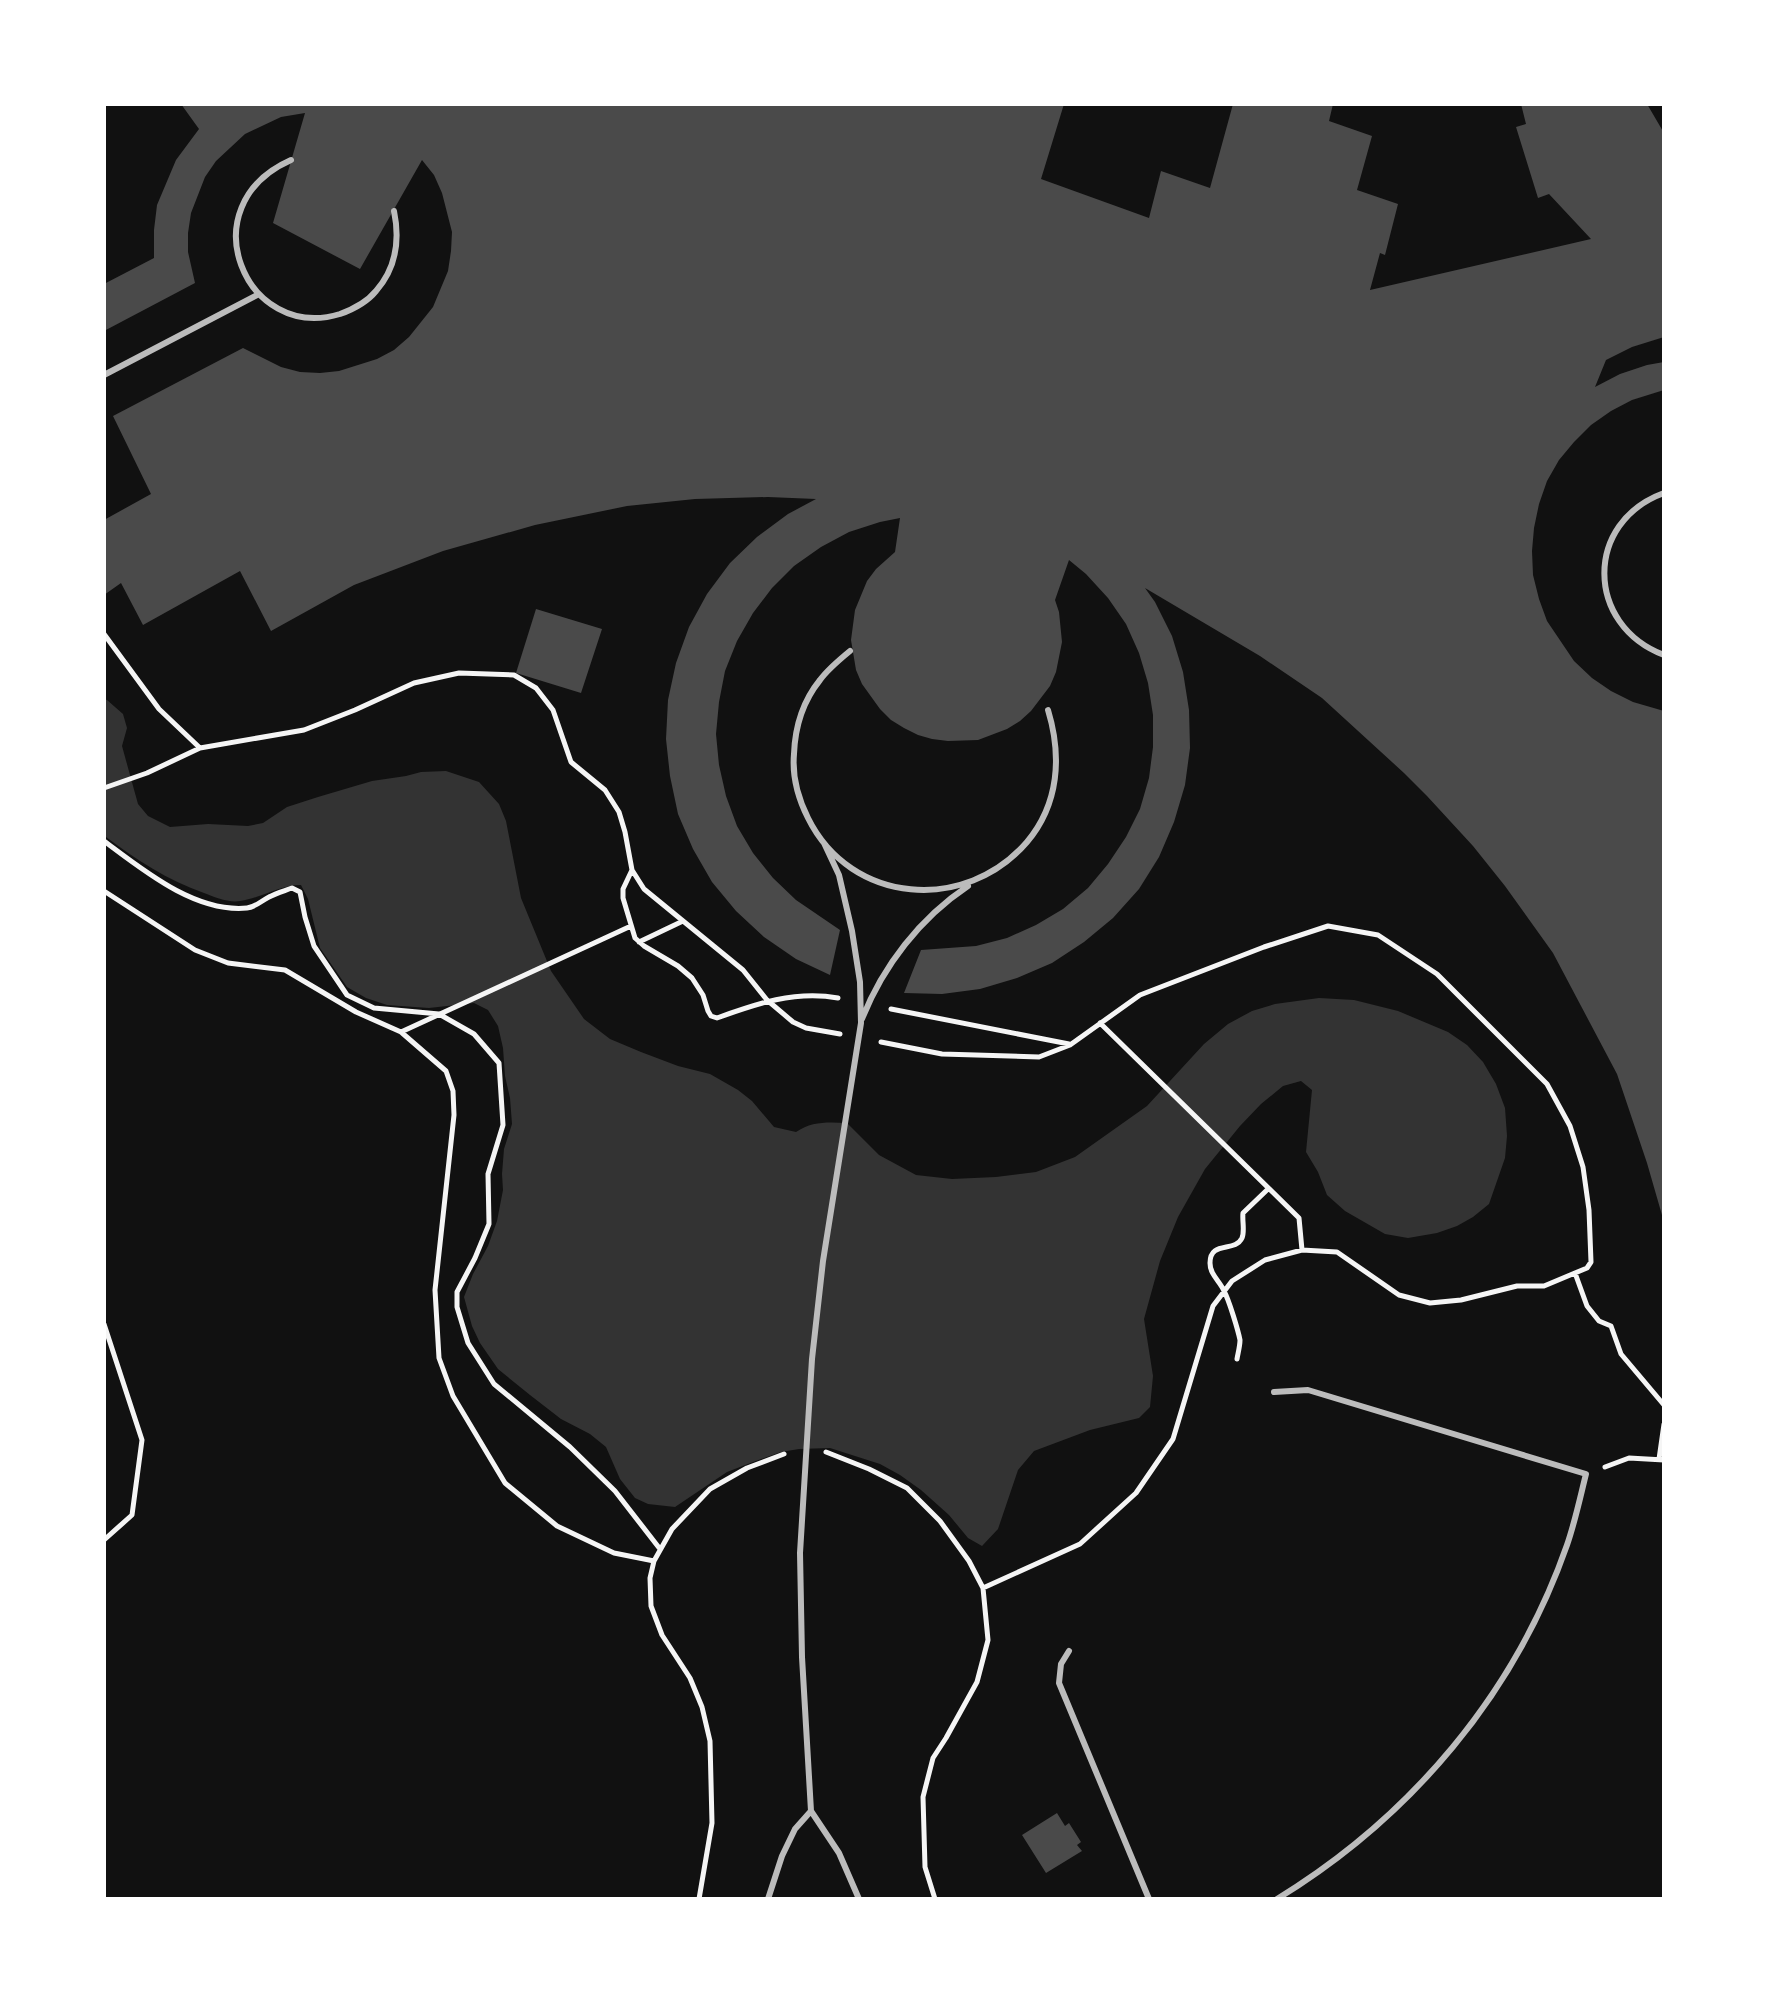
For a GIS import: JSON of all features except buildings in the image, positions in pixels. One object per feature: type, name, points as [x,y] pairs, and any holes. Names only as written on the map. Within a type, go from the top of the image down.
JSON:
[{"type":"lane","points":[[291,160],[265,174],[254,185],[236,225],[237,255],[242,270],[259,294],[285,311],[315,318],[331,316],[372,296],[382,284],[395,256],[394,211]]},
{"type":"lane","points":[[104,375],[259,294]]},
{"type":"lane","points":[[1664,493],[1637,507],[1619,527],[1608,551],[1605,578],[1610,604],[1623,627],[1643,645],[1664,655]]},
{"type":"lane","points":[[850,651],[819,682],[799,720],[794,742],[796,785],[812,826],[839,859],[877,881],[898,888],[942,889],[983,877]]},
{"type":"lane","points":[[861,1023],[880,981],[919,928],[941,905],[1002,866],[1033,835],[1052,796],[1056,775],[1055,731],[1048,710]]},
{"type":"lane","points":[[824,843],[839,875],[852,931],[860,982],[861,1023],[823,1261],[812,1359],[800,1553],[801,1612],[811,1811],[839,1853],[859,1899]]},
{"type":"lane","points":[[1274,1392],[1308,1390],[1586,1474],[1568,1544],[1538,1615],[1500,1682],[1457,1744],[1413,1794],[1311,1878],[1277,1899]]},
{"type":"lane","points":[[1069,1651],[1061,1664],[1059,1683],[1149,1899]]},
{"type":"lane","points":[[768,1899],[782,1856],[795,1829],[811,1811]]},
{"type":"path","points":[[104,634],[159,709],[200,748]]},
{"type":"path","points":[[104,788],[147,773],[200,748],[304,730],[414,683],[459,673],[514,675],[536,688],[553,710],[571,762],[605,790],[619,812],[632,870],[644,889],[743,970],[767,1000],[793,1022],[806,1028],[851,1037]]},
{"type":"path","points":[[104,841],[171,889],[207,904],[244,908],[256,906],[292,888],[300,892],[314,946],[347,995],[374,1008],[439,1014],[474,1034],[499,1063],[503,1125],[488,1174],[489,1224],[457,1292],[457,1307],[468,1343],[494,1384],[570,1447],[615,1491],[660,1549]]},
{"type":"path","points":[[401,1032],[631,926],[623,889],[632,870]]},
{"type":"path","points":[[104,891],[195,950],[228,963],[285,970],[356,1012],[401,1032],[446,1071],[453,1091],[454,1115],[435,1290],[439,1358],[453,1396],[505,1483],[557,1526],[614,1553],[654,1561]]},
{"type":"path","points":[[639,942],[683,921]]},
{"type":"path","points":[[867,1039],[942,1054],[1039,1057],[1070,1045],[1140,995],[1328,926],[1378,935],[1437,974],[1547,1084],[1570,1126],[1583,1167],[1591,1262],[1587,1268],[1544,1286],[1517,1286],[1461,1300],[1430,1303],[1399,1295],[1337,1252],[1302,1250],[1265,1260],[1232,1281],[1213,1306],[1173,1439],[1136,1493],[1080,1544],[983,1588]]},
{"type":"path","points":[[1100,1023],[1299,1218],[1302,1250]]},
{"type":"path","points":[[1237,1359],[1240,1342],[1224,1291],[1212,1274],[1210,1260],[1221,1247],[1239,1242],[1243,1235],[1243,1213],[1268,1189]]},
{"type":"path","points":[[1575,1273],[1587,1306],[1599,1321],[1611,1326],[1621,1354],[1664,1405]]},
{"type":"path","points":[[104,1324],[142,1440],[132,1515],[104,1540]]},
{"type":"path","points":[[1586,1474],[1629,1458],[1662,1460],[1664,1424]]},
{"type":"path","points":[[816,1452],[828,1451],[907,1488],[940,1521],[969,1561],[983,1588],[988,1640],[977,1682],[933,1758],[923,1797],[925,1867],[935,1899]]},
{"type":"path","points":[[699,1899],[712,1823],[710,1741],[702,1707],[690,1678],[662,1635],[651,1606],[650,1578],[654,1561],[672,1529],[710,1489],[747,1468],[793,1452]]},
{"type":"shaded area","points":[[104,699],[123,714],[127,728],[122,746],[138,804],[148,816],[170,827],[263,823],[287,807],[372,781],[421,772],[446,771],[479,782],[499,804],[506,821],[521,898],[551,971],[584,1019],[610,1039],[678,1066],[710,1074],[752,1101],[774,1127],[796,1132],[814,1124],[847,1123],[879,1155],[916,1175],[952,1179],[996,1177],[1036,1172],[1075,1157],[1147,1106],[1204,1044],[1228,1024],[1252,1011],[1275,1004],[1319,998],[1354,1000],[1398,1011],[1448,1032],[1467,1045],[1483,1062],[1505,1108],[1505,1158],[1489,1204],[1473,1217],[1437,1233],[1408,1238],[1385,1234],[1345,1211],[1327,1195],[1306,1152],[1312,1090],[1301,1081],[1283,1086],[1240,1126],[1205,1169],[1178,1217],[1160,1261],[1144,1319],[1153,1376],[1150,1407],[1139,1418],[1090,1430],[1034,1451],[1018,1470],[998,1529],[982,1546],[968,1538],[949,1515],[900,1475],[880,1464],[830,1448],[781,1452],[753,1462],[727,1472],[675,1507],[648,1504],[635,1498],[620,1479],[606,1447],[590,1434],[561,1419],[498,1369],[472,1326],[464,1297],[497,1221],[503,1190],[504,1149],[512,1124],[503,1048],[498,1026],[488,1010],[474,1003],[429,1008],[387,1005],[366,998],[347,987],[320,948],[308,899],[301,885],[240,901],[222,899],[165,876],[106,837]]}]
